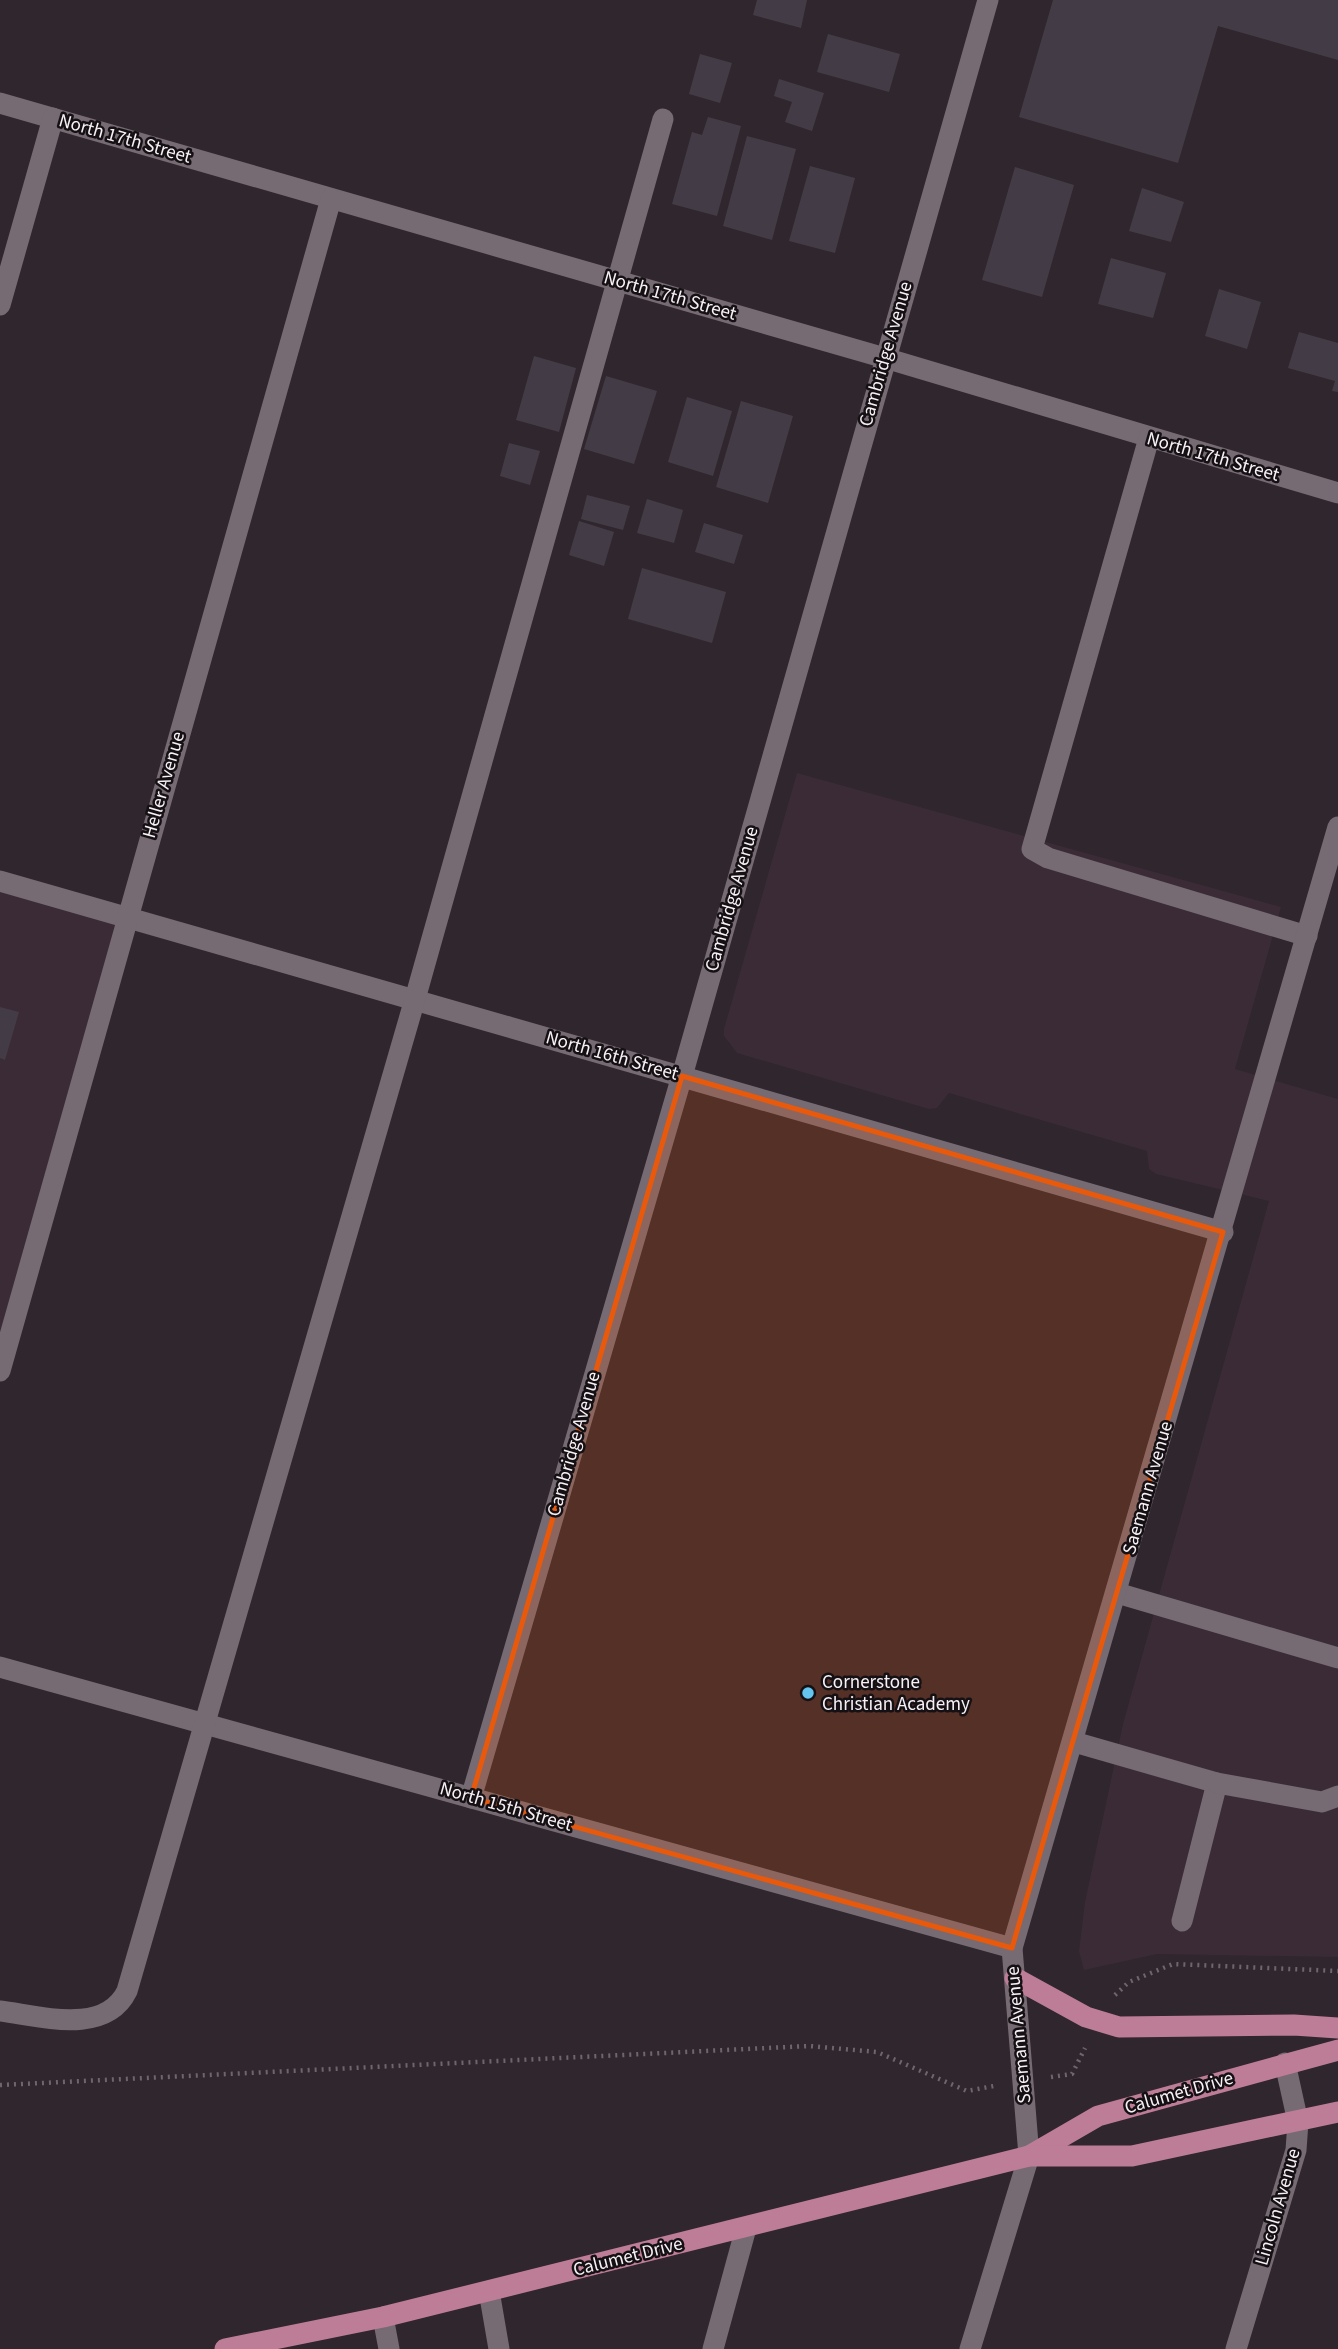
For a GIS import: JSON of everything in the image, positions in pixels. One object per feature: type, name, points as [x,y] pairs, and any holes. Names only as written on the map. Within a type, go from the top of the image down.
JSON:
[{"type":"main road","points":[[1015,1978],[1086,2017],[1119,2027],[1294,2025],[1338,2028]]},
{"type":"main road","name":"Calumet Drive","points":[[1029,2156],[1098,2116],[1338,2050]]},
{"type":"main road","name":"Calumet Drive","points":[[225,2349],[383,2317],[1029,2156],[1132,2155],[1338,2112]]},
{"type":"street","name":"Cambridge Avenue","points":[[471,1798],[682,1076],[988,0]]},
{"type":"street","name":"North 17th Street","points":[[0,103],[885,358],[1338,493]]},
{"type":"street","points":[[0,305],[53,118]]},
{"type":"street","points":[[0,2011],[81,2019],[104,2015],[120,2002],[127,1991],[202,1722],[415,999],[663,119]]},
{"type":"street","name":"Heller Avenue","points":[[0,1371],[331,199]]},
{"type":"street","points":[[1149,438],[1032,849],[1048,859],[1307,936]]},
{"type":"street","name":"Saemann Avenue","points":[[1029,2156],[1012,1948],[1223,1232],[1338,827]]},
{"type":"street","name":"North 16th Street","points":[[0,881],[1223,1232]]},
{"type":"street","points":[[1117,1593],[1338,1658]]},
{"type":"street","name":"North 15th Street","points":[[0,1667],[1012,1948]]},
{"type":"street","points":[[1074,1742],[1217,1783],[1322,1802],[1338,1796]]},
{"type":"street","points":[[1182,1921],[1217,1783]]},
{"type":"street","name":"Lincoln Avenue","points":[[1236,2349],[1296,2150],[1298,2122],[1285,2063]]},
{"type":"street","points":[[970,2349],[1029,2156]]},
{"type":"street","points":[[713,2349],[746,2228]]},
{"type":"street","points":[[489,2291],[499,2349]]},
{"type":"street","points":[[383,2317],[389,2349]]},
{"type":"path","points":[[1112,1999],[1129,1982],[1173,1964],[1338,1971]]},
{"type":"path","points":[[0,2085],[809,2046],[877,2052],[967,2091],[1072,2074],[1086,2047]]},
{"type":"highlighted area","points":[[682,1076],[1223,1232],[1012,1948],[471,1798]]},
{"type":"shaded area","points":[[797,773],[1281,907],[1235,1069],[1338,1099],[1338,1957],[1157,1954],[1084,1970],[1079,1951],[1085,1902],[1123,1724],[1269,1201],[1156,1174],[1149,1169],[1147,1151],[949,1093],[937,1108],[929,1109],[737,1053],[724,1036],[724,1029]]},
{"type":"shaded area","points":[[0,881],[127,918],[0,1371]]},
{"type":"building","points":[[757,0],[807,0],[801,28],[753,15]]},
{"type":"building","points":[[1053,0],[1338,0],[1338,60],[1218,26],[1178,163],[1019,117]]},
{"type":"building","points":[[828,34],[900,54],[889,92],[817,72]]},
{"type":"building","points":[[700,54],[732,63],[720,103],[689,94]]},
{"type":"building","points":[[779,79],[824,93],[812,131],[785,122],[792,102],[774,96]]},
{"type":"building","points":[[708,117],[741,126],[717,216],[672,204],[692,132],[702,135]]},
{"type":"building","points":[[747,136],[796,149],[772,240],[723,226]]},
{"type":"building","points":[[810,166],[855,178],[835,253],[789,241]]},
{"type":"building","points":[[1015,167],[1074,185],[1042,297],[982,280]]},
{"type":"building","points":[[1142,188],[1184,202],[1171,242],[1129,231]]},
{"type":"building","points":[[1111,258],[1166,273],[1153,318],[1098,304]]},
{"type":"building","points":[[1219,289],[1261,302],[1247,349],[1205,336]]},
{"type":"building","points":[[1299,332],[1338,343],[1338,392],[1332,391],[1335,381],[1288,368]]},
{"type":"building","points":[[534,356],[576,368],[559,432],[516,420]]},
{"type":"building","points":[[606,376],[657,391],[634,464],[584,449]]},
{"type":"building","points":[[687,397],[732,411],[713,476],[668,462]]},
{"type":"building","points":[[741,401],[793,416],[768,503],[716,487]]},
{"type":"building","points":[[509,443],[540,451],[530,485],[500,476]]},
{"type":"building","points":[[587,495],[630,506],[623,530],[581,519]]},
{"type":"building","points":[[647,499],[683,510],[674,543],[637,533]]},
{"type":"building","points":[[579,521],[614,532],[604,566],[569,555]]},
{"type":"building","points":[[704,523],[743,535],[734,564],[695,552]]},
{"type":"building","points":[[642,568],[726,592],[712,643],[628,619]]},
{"type":"building","points":[[0,1007],[19,1012],[5,1060],[0,1058]]},
{"type":"place","name":"Cornerstone Christian Academy","points":[[808,1693]]}]
